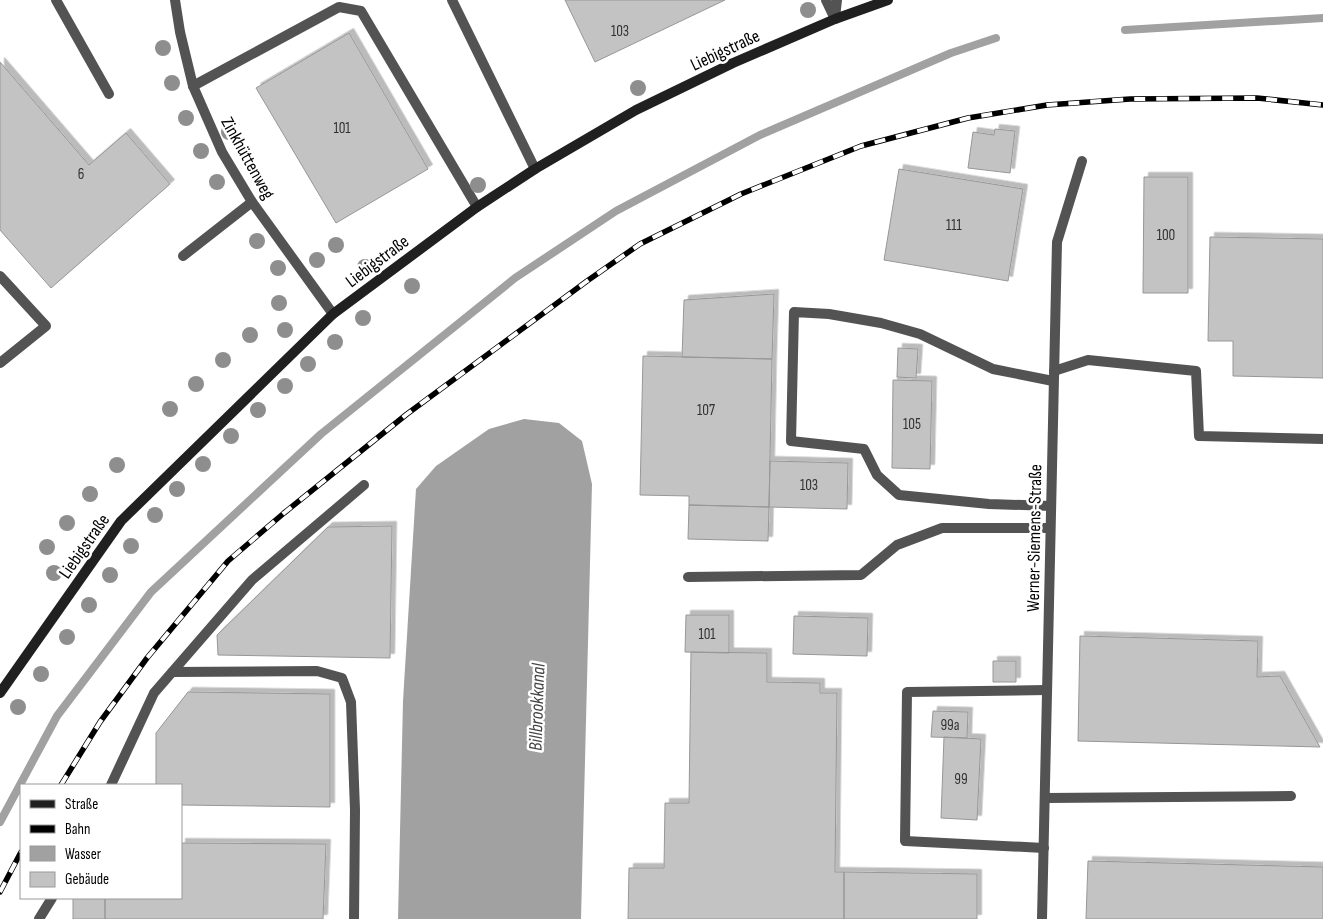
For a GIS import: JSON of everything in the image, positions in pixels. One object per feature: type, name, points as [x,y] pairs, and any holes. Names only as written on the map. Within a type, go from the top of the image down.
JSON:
[{"type":"main road","name":"Liebigstraße","points":[[0,693],[121,521],[333,314],[477,207],[535,169],[636,110],[733,63],[835,19],[888,0]]},
{"type":"street","points":[[56,0],[109,94]]},
{"type":"street","name":"Zinkhüttenweg","points":[[175,0],[180,32],[193,86],[222,152],[252,202],[333,314]]},
{"type":"street","points":[[452,0],[535,169]]},
{"type":"street","points":[[826,0],[835,19]]},
{"type":"street","points":[[835,19],[837,0]]},
{"type":"street","points":[[193,86],[338,8],[361,11],[477,207]]},
{"type":"street","name":"Werner-Siemens-Straße","points":[[1042,919],[1057,242],[1082,162]]},
{"type":"street","points":[[183,256],[252,202]]},
{"type":"street","points":[[0,276],[46,326],[0,363]]},
{"type":"street","points":[[1051,506],[990,504],[899,496],[877,475],[864,449],[791,441],[794,312],[829,314],[881,323],[920,334],[993,369],[1054,376],[1088,360],[1196,371],[1199,436],[1323,439]]},
{"type":"street","points":[[111,784],[154,692],[252,580],[364,485]]},
{"type":"street","points":[[688,577],[861,575],[897,545],[942,528],[1050,528]]},
{"type":"street","points":[[172,672],[317,671],[342,678],[351,702],[355,810],[354,919]]},
{"type":"street","points":[[1044,848],[905,841],[907,692],[1047,690]]},
{"type":"street","points":[[1045,798],[1291,796]]},
{"type":"street","points":[[39,919],[51,899]]},
{"type":"water","name":"Billbrookkanal","points":[[524,419],[559,423],[582,441],[592,484],[581,919],[398,919],[403,701],[416,489],[436,466],[489,429]]},
{"type":"building","points":[[565,0],[725,0],[595,62]]},
{"type":"building","points":[[349,33],[428,169],[336,223],[256,88]]},
{"type":"building","points":[[0,62],[89,165],[126,133],[170,184],[51,288],[0,230]]},
{"type":"building","points":[[995,129],[1015,131],[1010,173],[968,168],[973,132],[994,135]]},
{"type":"building","points":[[899,169],[1023,189],[1008,281],[884,260]]},
{"type":"building","points":[[1144,177],[1188,177],[1188,293],[1143,293]]},
{"type":"building","points":[[1210,237],[1323,239],[1323,378],[1233,376],[1233,341],[1208,341]]},
{"type":"building","points":[[774,294],[772,359],[682,357],[684,300]]},
{"type":"building","points":[[898,348],[918,349],[916,378],[897,377]]},
{"type":"building","points":[[643,356],[772,359],[769,507],[689,505],[689,496],[640,495]]},
{"type":"building","points":[[893,380],[932,381],[930,469],[892,468]]},
{"type":"building","points":[[770,461],[848,463],[847,509],[769,507]]},
{"type":"building","points":[[689,505],[769,507],[768,541],[688,539]]},
{"type":"building","points":[[392,526],[390,658],[218,655],[217,635],[328,527]]},
{"type":"building","points":[[686,615],[729,615],[729,653],[685,652]]},
{"type":"building","points":[[794,616],[868,618],[867,656],[793,654]]},
{"type":"building","points":[[1080,636],[1258,641],[1257,677],[1280,676],[1320,747],[1078,741]]},
{"type":"building","points":[[691,652],[767,653],[767,682],[820,683],[820,693],[837,693],[835,872],[844,872],[844,919],[628,919],[629,868],[664,868],[665,803],[689,803]]},
{"type":"building","points":[[993,661],[1016,661],[1016,682],[993,682]]},
{"type":"building","points":[[188,692],[330,694],[330,807],[182,805],[182,784],[156,784],[156,733]]},
{"type":"building","points":[[933,711],[968,712],[967,738],[931,737]]},
{"type":"building","points":[[944,737],[981,739],[977,820],[941,818]]},
{"type":"building","points":[[182,843],[326,844],[323,919],[105,919],[105,899],[182,899]]},
{"type":"building","points":[[1088,861],[1323,867],[1323,919],[1086,919]]},
{"type":"building","points":[[844,872],[977,874],[977,919],[844,919]]},
{"type":"building","points":[[73,899],[105,899],[105,919],[73,919]]},
{"type":"waterway","points":[[1125,30],[1323,18]]},
{"type":"waterway","points":[[20,784],[57,716],[151,592],[321,434],[515,278],[616,211],[760,135],[951,53],[996,38]]},
{"type":"waterway","points":[[0,822],[20,785]]},
{"type":"railway","points":[[62,784],[100,722],[147,658],[228,561],[284,513],[407,414],[640,244],[741,194],[861,146],[968,118],[1047,105],[1130,99],[1257,98],[1323,105]]},
{"type":"railway","points":[[0,892],[20,854]]}]
